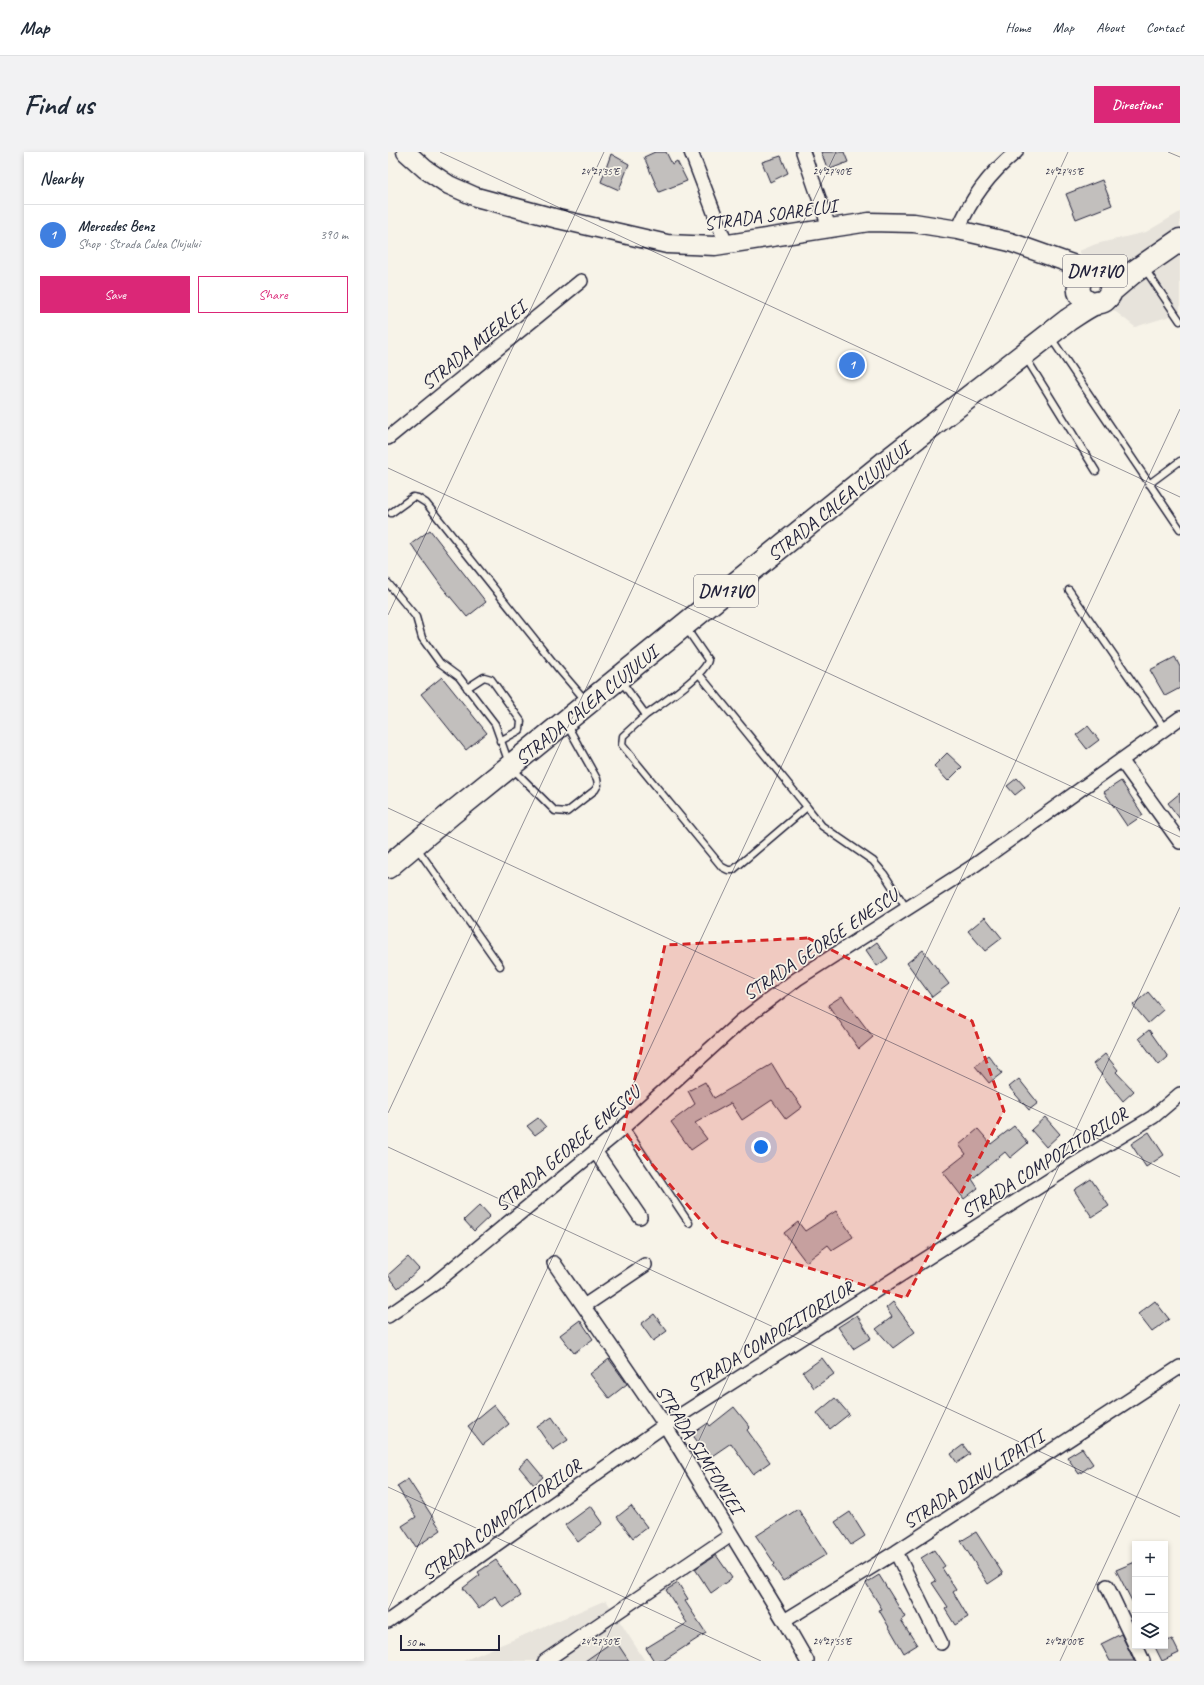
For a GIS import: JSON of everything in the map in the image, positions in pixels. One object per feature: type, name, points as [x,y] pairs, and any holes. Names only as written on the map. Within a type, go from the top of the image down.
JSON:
[{"type":"highway","name":"STRADA CALEA CLUJULUI","points":[[388,867],[510,766],[888,460],[1068,320],[1094,286],[1137,270],[1180,240]]},
{"type":"main road","name":"STRADA SOARELUI","points":[[406,152],[425,169],[449,184],[476,197],[506,206],[667,244],[703,246],[726,244],[830,227],[876,222],[914,223],[958,230],[1010,242],[1058,260],[1094,286]]},
{"type":"street","points":[[691,152],[726,244]]},
{"type":"street","points":[[803,152],[830,227]]},
{"type":"street","points":[[958,230],[966,208],[995,171],[1016,152]]},
{"type":"street","name":"STRADA MIERLEI","points":[[388,438],[581,281]]},
{"type":"street","name":"STRADA GEORGE ENESCU","points":[[388,1316],[434,1284],[595,1151],[745,1018],[797,978],[972,868],[1180,718]]},
{"type":"street","points":[[1121,760],[1180,842]]},
{"type":"street","name":"STRADA COMPOZITORILOR","points":[[388,1621],[665,1425],[1072,1165],[1152,1117],[1180,1094]]},
{"type":"street","points":[[595,1151],[640,1217]]},
{"type":"street","name":"STRADA SIMFONIEI","points":[[554,1263],[665,1425],[807,1661]]},
{"type":"street","points":[[584,1306],[645,1265]]},
{"type":"street","name":"STRADA DINU LIPATTI","points":[[784,1621],[896,1552],[1180,1367]]},
{"type":"street","points":[[545,1661],[731,1534]]},
{"type":"street","points":[[896,1552],[941,1643]]},
{"type":"street","points":[[1107,1586],[1132,1639]]},
{"type":"street","points":[[1137,1649],[1143,1661]]},
{"type":"lane","points":[[1137,270],[1180,320]]},
{"type":"lane","points":[[1048,335],[1180,529]]},
{"type":"lane","points":[[1024,354],[1096,471]]},
{"type":"lane","points":[[1149,484],[1180,461]]},
{"type":"lane","points":[[392,513],[413,497],[426,503],[557,667],[588,703]]},
{"type":"lane","points":[[388,583],[416,617],[422,638],[440,663],[459,677],[495,724],[510,766],[556,811],[562,813],[567,812],[595,790],[598,784],[598,779],[565,722]]},
{"type":"lane","points":[[1069,590],[1165,729]]},
{"type":"lane","points":[[684,625],[708,660],[707,665],[699,674],[623,736],[622,744],[722,867],[728,870],[733,870],[807,807]]},
{"type":"lane","points":[[699,674],[822,826],[832,835],[873,862],[884,874],[907,909]]},
{"type":"lane","points":[[467,688],[484,677],[491,679],[521,721],[520,730],[500,741]]},
{"type":"lane","points":[[619,678],[646,716]]},
{"type":"lane","points":[[415,844],[500,966]]},
{"type":"lane","points":[[624,1126],[689,1223]]},
{"type":"highlighted area","points":[[808,938],[972,1021],[1004,1111],[906,1298],[718,1240],[623,1131],[665,945]]},
{"type":"shaded area","points":[[1180,212],[1180,313],[1135,327],[1111,308],[1079,251],[1096,244],[1146,232]]},
{"type":"shaded area","points":[[606,1600],[645,1661],[463,1661]]},
{"type":"building","points":[[655,152],[666,152],[672,164],[677,161],[687,181],[659,192],[644,157]]},
{"type":"building","points":[[821,152],[844,152],[848,162],[828,170]]},
{"type":"building","points":[[611,154],[629,164],[619,190],[601,182]]},
{"type":"building","points":[[781,156],[788,173],[770,182],[762,162]]},
{"type":"building","points":[[1102,180],[1112,205],[1076,219],[1066,194]]},
{"type":"building","points":[[430,530],[486,602],[467,617],[442,587],[411,544]]},
{"type":"building","points":[[1175,657],[1180,667],[1180,688],[1165,696],[1150,670]]},
{"type":"building","points":[[442,677],[487,733],[466,750],[421,694]]},
{"type":"building","points":[[1088,726],[1099,740],[1087,749],[1076,735]]},
{"type":"building","points":[[947,753],[962,767],[948,781],[934,766]]},
{"type":"building","points":[[1017,778],[1025,787],[1015,795],[1007,786]]},
{"type":"building","points":[[1121,781],[1143,815],[1127,826],[1104,792]]},
{"type":"building","points":[[1180,793],[1180,819],[1168,803]]},
{"type":"building","points":[[985,917],[1002,938],[985,951],[968,931]]},
{"type":"building","points":[[877,942],[888,958],[877,966],[866,950]]},
{"type":"building","points":[[923,950],[949,984],[932,997],[907,963]]},
{"type":"building","points":[[1148,992],[1163,1010],[1148,1023],[1133,1005]]},
{"type":"building","points":[[842,996],[873,1037],[859,1049],[828,1005]]},
{"type":"building","points":[[1149,1030],[1168,1057],[1159,1065],[1139,1038]]},
{"type":"building","points":[[1105,1054],[1118,1070],[1116,1072],[1134,1091],[1123,1101],[1093,1064]]},
{"type":"building","points":[[988,1055],[1002,1073],[989,1083],[975,1066]]},
{"type":"building","points":[[772,1064],[787,1089],[788,1088],[802,1107],[786,1119],[772,1100],[742,1120],[731,1103],[695,1123],[707,1139],[691,1150],[671,1122],[695,1104],[688,1091],[705,1082],[714,1098]]},
{"type":"building","points":[[1019,1079],[1038,1103],[1029,1110],[1009,1087]]},
{"type":"building","points":[[1045,1117],[1060,1134],[1046,1147],[1031,1130]]},
{"type":"building","points":[[538,1118],[546,1127],[535,1135],[527,1126]]},
{"type":"building","points":[[1014,1126],[1028,1143],[1010,1158],[1005,1152],[972,1179],[978,1188],[964,1199],[943,1172],[966,1154],[959,1145],[978,1129],[991,1144]]},
{"type":"building","points":[[1149,1132],[1164,1155],[1146,1167],[1131,1144]]},
{"type":"building","points":[[1091,1179],[1109,1206],[1092,1217],[1074,1190]]},
{"type":"building","points":[[480,1205],[490,1216],[474,1231],[464,1220]]},
{"type":"building","points":[[836,1211],[853,1237],[832,1250],[828,1245],[806,1262],[784,1233],[798,1222],[805,1231]]},
{"type":"building","points":[[408,1257],[419,1269],[398,1288],[388,1275]]},
{"type":"building","points":[[1155,1301],[1169,1319],[1152,1332],[1138,1314]]},
{"type":"building","points":[[893,1302],[915,1332],[893,1348],[876,1329],[892,1317],[886,1308]]},
{"type":"building","points":[[654,1314],[667,1331],[653,1341],[641,1324]]},
{"type":"building","points":[[857,1315],[871,1338],[853,1349],[838,1327]]},
{"type":"building","points":[[580,1320],[593,1339],[574,1353],[560,1335]]},
{"type":"building","points":[[822,1358],[834,1374],[814,1388],[803,1372]]},
{"type":"building","points":[[609,1359],[627,1384],[609,1398],[590,1374]]},
{"type":"building","points":[[835,1398],[849,1414],[830,1429],[817,1413]]},
{"type":"building","points":[[494,1405],[509,1424],[483,1445],[468,1426]]},
{"type":"building","points":[[734,1407],[750,1427],[747,1430],[770,1462],[753,1474],[731,1443],[709,1458],[692,1434],[708,1423],[710,1426]]},
{"type":"building","points":[[552,1417],[568,1440],[553,1450],[537,1427]]},
{"type":"building","points":[[963,1445],[970,1454],[957,1463],[951,1454]]},
{"type":"building","points":[[1082,1448],[1093,1464],[1079,1474],[1067,1457]]},
{"type":"building","points":[[528,1459],[543,1477],[534,1485],[519,1467]]},
{"type":"building","points":[[408,1479],[441,1530],[416,1547],[402,1526],[416,1517],[397,1486]]},
{"type":"building","points":[[591,1506],[603,1523],[578,1542],[565,1525]]},
{"type":"building","points":[[631,1506],[647,1527],[633,1538],[617,1517]]},
{"type":"building","points":[[798,1509],[827,1554],[783,1581],[773,1566],[775,1564],[756,1536]]},
{"type":"building","points":[[850,1512],[865,1536],[851,1545],[835,1522]]},
{"type":"building","points":[[976,1532],[1003,1574],[988,1584],[961,1541]]},
{"type":"building","points":[[934,1550],[945,1566],[942,1568],[956,1590],[953,1592],[968,1617],[955,1625],[945,1609],[948,1607],[932,1583],[936,1581],[921,1558]]},
{"type":"building","points":[[716,1555],[732,1578],[711,1593],[695,1569]]},
{"type":"building","points":[[496,1560],[521,1596],[503,1608],[495,1596],[479,1609],[463,1588],[480,1575],[478,1572]]},
{"type":"building","points":[[1132,1563],[1132,1601],[1116,1570]]},
{"type":"building","points":[[879,1575],[905,1617],[901,1620],[917,1645],[904,1653],[879,1610],[882,1609],[866,1583]]},
{"type":"building","points":[[678,1583],[688,1599],[685,1601],[706,1633],[663,1661],[654,1661],[646,1648],[687,1623],[666,1590]]},
{"type":"building","points":[[1121,1634],[1134,1661],[1110,1661],[1101,1644]]},
{"type":"building","points":[[1172,1639],[1179,1653],[1162,1661],[1156,1649],[1168,1649],[1168,1641]]},
{"type":"building","points":[[615,1640],[629,1661],[585,1661]]},
{"type":"place","name":"Mercedes Benz","points":[[852,365]]}]
